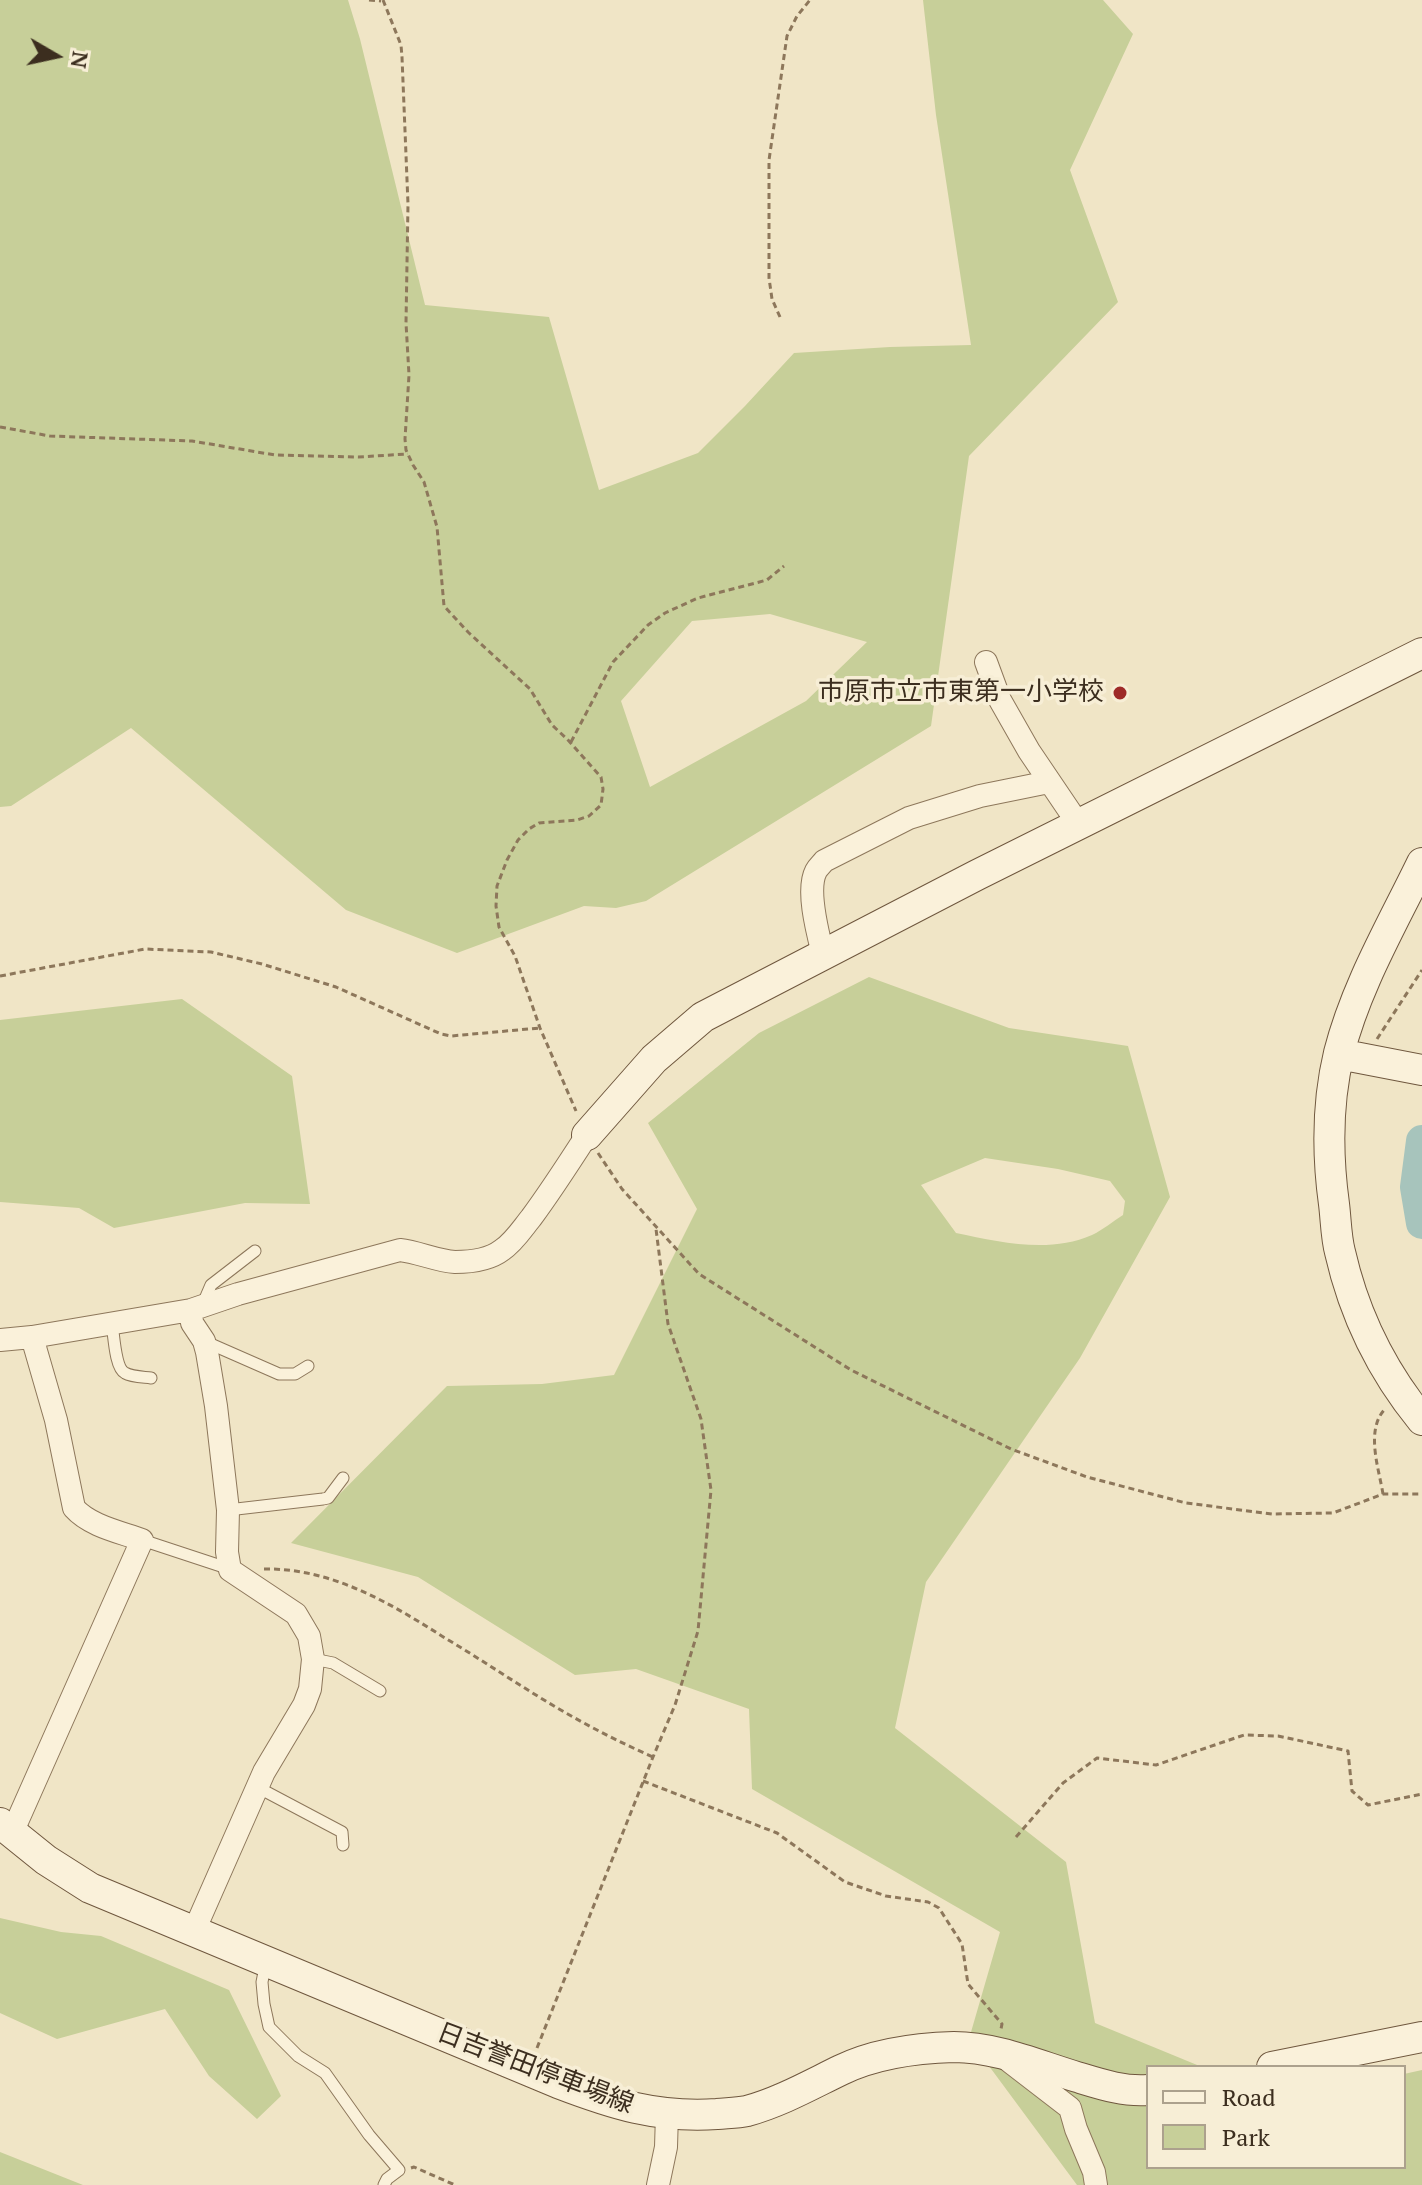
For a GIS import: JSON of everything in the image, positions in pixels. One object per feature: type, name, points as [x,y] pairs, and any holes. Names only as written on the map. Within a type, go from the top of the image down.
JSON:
[{"type":"main road","points":[[587,1135],[654,1059],[703,1017],[1422,653]]},
{"type":"main road","points":[[1422,863],[1357,999],[1339,1054],[1328,1143],[1339,1250],[1351,1292],[1367,1335],[1401,1392],[1422,1420]]},
{"type":"main road","points":[[1339,1054],[1378,1050],[1422,1070]]},
{"type":"main road","name":"日吉誉田停車場線","points":[[6,1828],[46,1860],[90,1888],[558,2083],[627,2108],[667,2114],[744,2112],[814,2085],[844,2068],[901,2051],[955,2047],[997,2052],[1102,2085],[1146,2090]]},
{"type":"main road","points":[[1282,2065],[1422,2037]]},
{"type":"street","points":[[986,662],[1000,700],[1029,751],[1079,825]]},
{"type":"street","points":[[823,954],[814,918],[813,884],[815,872],[824,861],[909,818],[980,796],[1049,782]]},
{"type":"street","points":[[0,1340],[197,1308],[400,1250],[452,1262],[489,1258],[514,1240],[587,1135]]},
{"type":"street","points":[[194,1931],[257,1787],[304,1705],[310,1689],[313,1659],[309,1636],[296,1614],[230,1570],[228,1510],[216,1406],[204,1341],[192,1323],[197,1308]]},
{"type":"street","points":[[6,1828],[142,1540],[81,1516],[74,1508],[56,1420],[32,1337]]},
{"type":"street","points":[[997,2052],[1070,2108],[1096,2185]]},
{"type":"street","points":[[658,2185],[666,2147],[667,2114]]},
{"type":"lane","points":[[197,1308],[211,1285],[255,1251]]},
{"type":"lane","points":[[112,1324],[122,1372],[151,1378]]},
{"type":"lane","points":[[204,1341],[279,1374],[295,1374],[308,1366]]},
{"type":"lane","points":[[228,1510],[328,1498],[343,1478]]},
{"type":"lane","points":[[142,1540],[230,1570]]},
{"type":"lane","points":[[313,1659],[333,1663],[380,1691]]},
{"type":"lane","points":[[257,1787],[342,1832],[343,1845]]},
{"type":"lane","points":[[266,1961],[262,1982],[269,2027],[298,2056],[325,2073],[369,2135],[399,2170],[384,2185]]},
{"type":"path","points":[[369,0],[383,1],[401,45],[408,204],[406,323],[409,375],[405,439],[408,454],[424,482],[437,527],[444,606],[530,689],[552,725],[601,777],[603,789],[601,805],[589,816],[539,823],[518,840],[497,886],[499,927],[515,956],[540,1028],[587,1135],[622,1189],[699,1274],[851,1370],[1011,1449],[1087,1477],[1186,1503],[1272,1514],[1333,1513],[1383,1494],[1422,1494]]},
{"type":"path","points":[[780,317],[772,299],[769,278],[769,160],[787,36],[810,0]]},
{"type":"path","points":[[0,427],[50,436],[192,441],[275,455],[358,457],[408,454]]},
{"type":"path","points":[[571,742],[613,662],[648,625],[665,613],[698,598],[767,580],[784,566]]},
{"type":"path","points":[[0,976],[145,949],[211,952],[336,987],[441,1034],[451,1036],[540,1028]]},
{"type":"path","points":[[1378,1050],[1422,970]]},
{"type":"path","points":[[529,2070],[675,1705],[698,1631],[711,1490],[701,1419],[668,1324],[655,1226]]},
{"type":"path","points":[[1383,1494],[1374,1435],[1380,1414],[1401,1392]]},
{"type":"path","points":[[230,1570],[298,1571],[359,1589],[405,1612],[556,1708],[653,1757]]},
{"type":"path","points":[[1016,1837],[1063,1783],[1097,1758],[1156,1765],[1244,1735],[1278,1736],[1348,1751],[1352,1791],[1368,1805],[1422,1794]]},
{"type":"path","points":[[643,1781],[777,1833],[845,1882],[886,1896],[928,1902],[939,1908],[962,1944],[968,1984],[1002,2024],[997,2052]]},
{"type":"path","points":[[399,2170],[414,2167],[455,2185]]},
{"type":"green space","points":[[0,0],[348,0],[425,305],[549,317],[599,490],[698,453],[794,353],[971,345],[936,115],[923,0],[1103,0],[1133,34],[1070,170],[1118,302],[969,456],[931,726],[646,901],[616,908],[584,906],[457,953],[346,910],[131,728],[11,806],[0,807]],"holes":[[[770,614],[867,642],[806,701],[650,787],[621,701],[692,621]]]},
{"type":"green space","points":[[869,977],[1009,1028],[1128,1046],[1170,1197],[1080,1358],[926,1582],[895,1728],[1066,1862],[1095,2023],[1197,2065],[1146,2065],[1146,2169],[1406,2169],[1406,2074],[1422,2070],[1422,2185],[1077,2185],[969,2039],[1000,1932],[752,1789],[749,1709],[636,1669],[575,1675],[418,1577],[291,1543],[447,1386],[542,1384],[614,1375],[697,1209],[648,1123],[759,1033]],"holes":[[[985,1158],[1110,1181],[1125,1201],[1123,1215],[1096,1233],[1076,1241],[1041,1245],[1007,1243],[956,1233],[921,1185]]]},
{"type":"green space","points":[[182,999],[292,1076],[310,1204],[245,1203],[114,1228],[79,1208],[0,1202],[0,1020]]},
{"type":"green space","points":[[0,1918],[61,1932],[101,1936],[229,1990],[281,2096],[257,2119],[209,2076],[165,2009],[57,2039],[0,2013]]},
{"type":"green space","points":[[0,2152],[83,2185],[0,2185]]},
{"type":"waterway","points":[[1422,1141],[1416,1187],[1422,1223]]},
{"type":"place","name":"市原市立市東第一小学校","points":[[1120,693]]}]
